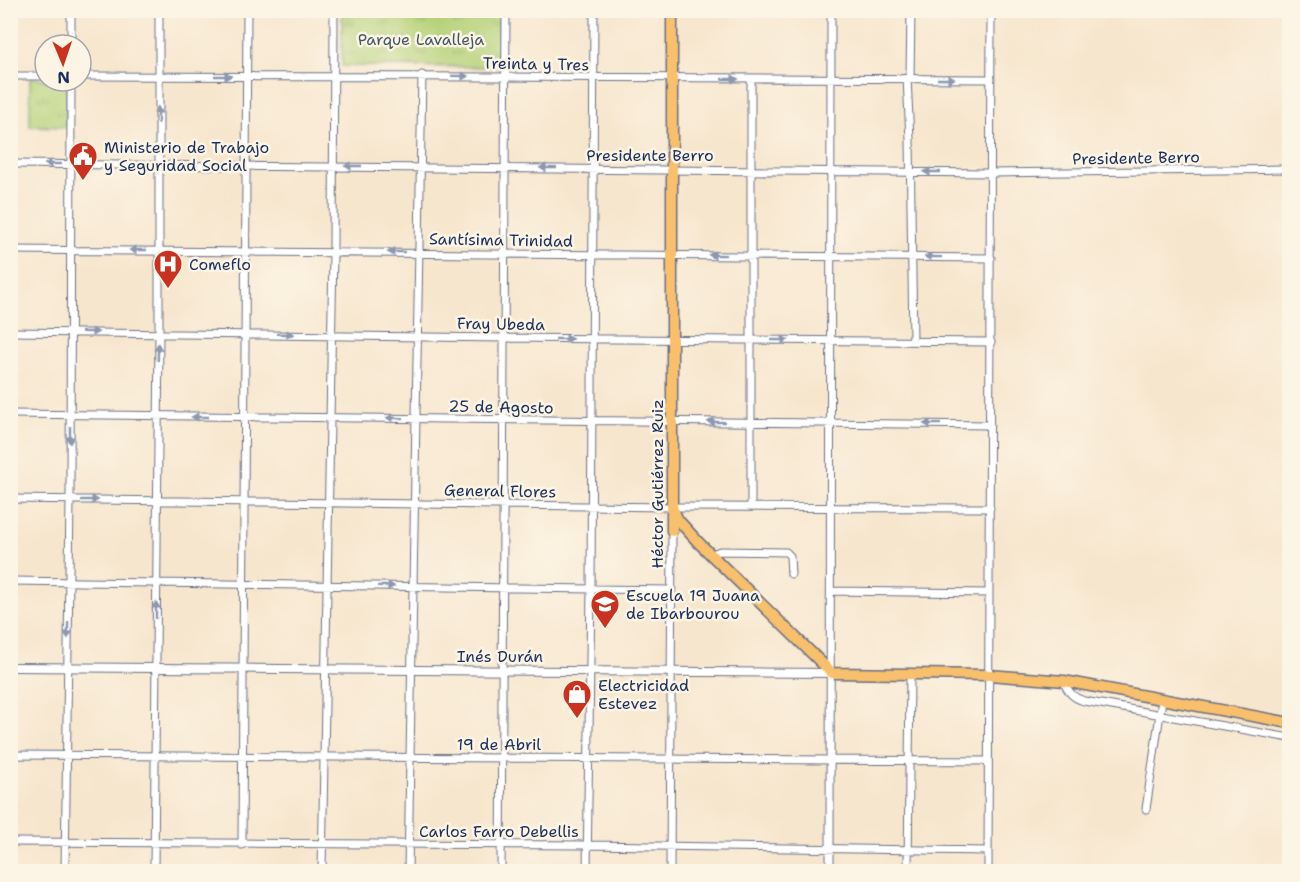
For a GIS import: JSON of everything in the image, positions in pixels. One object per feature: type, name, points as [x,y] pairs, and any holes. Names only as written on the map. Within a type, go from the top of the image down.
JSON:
[{"type":"highway","name":"Héctor Gutiérrez Ruiz","points":[[672,10],[672,531]]},
{"type":"highway","points":[[672,507],[675,515],[699,543],[831,673]]},
{"type":"highway","points":[[672,531],[685,528]]},
{"type":"highway","points":[[672,531],[699,543]]},
{"type":"highway","name":"Inés Durán","points":[[831,673],[989,675],[1064,681],[1290,723]]},
{"type":"street","points":[[71,10],[71,33]]},
{"type":"street","points":[[154,872],[159,333],[159,10]]},
{"type":"street","points":[[242,844],[247,10]]},
{"type":"street","points":[[322,872],[332,335],[334,10]]},
{"type":"street","points":[[501,872],[506,10]]},
{"type":"street","points":[[586,872],[591,589],[594,10]]},
{"type":"street","points":[[830,872],[831,10]]},
{"type":"street","points":[[911,10],[909,78],[913,341]]},
{"type":"street","points":[[988,872],[991,10]]},
{"type":"street","points":[[408,872],[415,587],[422,75]]},
{"type":"street","name":"Treinta y Tres","points":[[93,76],[422,75],[671,79],[991,79]]},
{"type":"street","points":[[10,76],[33,76]]},
{"type":"street","points":[[751,79],[751,507]]},
{"type":"street","points":[[65,872],[68,755],[71,93]]},
{"type":"street","name":"Presidente Berro","points":[[10,164],[910,172],[1290,169]]},
{"type":"street","name":"Santísima Trinidad","points":[[10,249],[991,258]]},
{"type":"street","name":"Fray Ubeda","points":[[10,332],[990,342]]},
{"type":"street","name":"25 de Agosto","points":[[10,414],[990,425]]},
{"type":"street","name":"General Flores","points":[[10,499],[672,507],[990,508]]},
{"type":"street","name":"Héctor Gutiérrez Ruiz","points":[[670,872],[672,531]]},
{"type":"street","points":[[712,554],[720,551],[786,552],[790,556],[791,574]]},
{"type":"street","points":[[10,581],[671,590]]},
{"type":"street","points":[[831,591],[989,592]]},
{"type":"street","name":"Inés Durán","points":[[10,667],[831,673]]},
{"type":"street","points":[[908,872],[910,674]]},
{"type":"street","points":[[1064,681],[1066,688],[1077,699],[1290,738]]},
{"type":"street","points":[[1146,809],[1162,700]]},
{"type":"street","name":"19 de Abril","points":[[10,755],[988,761]]},
{"type":"street","name":"Carlos Farro Debellis","points":[[10,842],[587,845],[988,851]]},
{"type":"green space","name":"Parque Lavalleja","points":[[342,11],[500,11],[499,67],[342,66]]},
{"type":"green space","points":[[30,78],[33,78],[33,93],[67,93],[67,127],[30,126]]},
{"type":"place","name":"Ministerio de Trabajo y Seguridad Social","points":[[83,182]]},
{"type":"place","name":"Comeflo","points":[[168,290]]},
{"type":"place","name":"Escuela 19 Juana de Ibarbourou","points":[[605,630]]},
{"type":"place","name":"Electricidad Estevez","points":[[577,720]]}]
